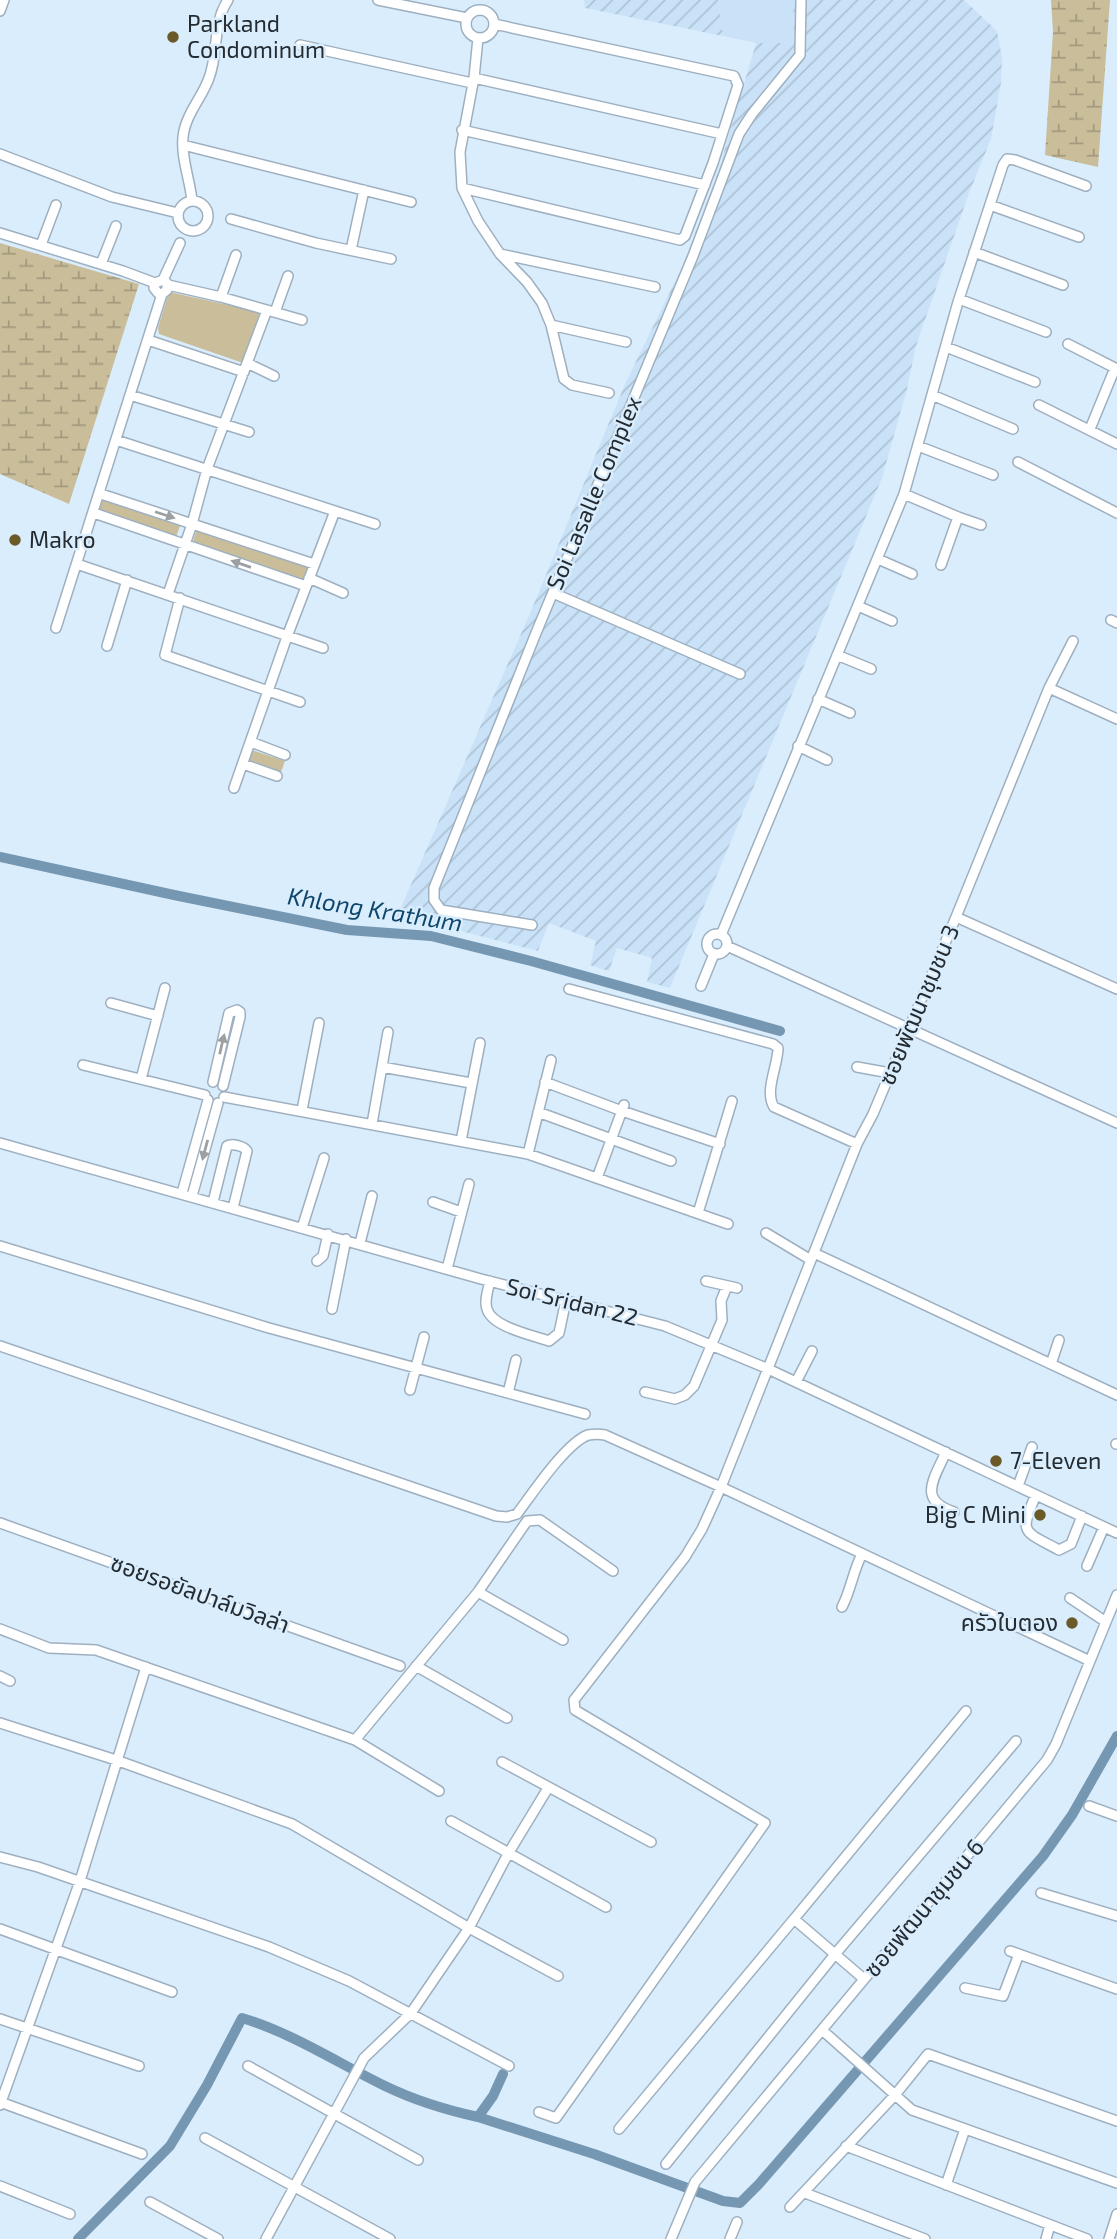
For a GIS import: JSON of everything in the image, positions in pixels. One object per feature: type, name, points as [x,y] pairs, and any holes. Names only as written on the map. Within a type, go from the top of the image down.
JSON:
[{"type":"street","points":[[0,11],[4,0]]},
{"type":"street","points":[[192,201],[183,145],[185,125],[209,78],[217,26],[221,10],[228,0]]},
{"type":"street","points":[[378,0],[467,18]]},
{"type":"street","name":"Soi Lasalle Complex","points":[[532,925],[441,910],[434,900],[434,888],[693,257],[739,134],[800,55],[801,0]]},
{"type":"street","points":[[476,10],[484,10],[491,16],[494,24],[487,36],[478,38],[467,30],[467,18],[476,10]]},
{"type":"street","points":[[462,188],[680,240],[685,236],[705,185],[738,85],[734,76],[494,24]]},
{"type":"street","points":[[478,38],[463,130],[460,170],[462,188],[478,221],[500,254],[536,293],[551,326],[560,370],[567,383],[609,393]]},
{"type":"street","points":[[300,45],[722,134]]},
{"type":"street","points":[[463,130],[705,185]]},
{"type":"street","points":[[183,145],[411,202]]},
{"type":"street","points":[[0,154],[112,197],[178,213]]},
{"type":"street","points":[[721,935],[904,494],[959,299],[1007,159],[1086,186]]},
{"type":"street","points":[[351,250],[364,190]]},
{"type":"street","points":[[192,201],[201,202],[207,209],[208,218],[204,226],[196,230],[187,229],[180,222],[178,213],[183,205],[192,201]]},
{"type":"street","points":[[41,246],[56,205]]},
{"type":"street","points":[[990,205],[1079,237]]},
{"type":"street","points":[[231,219],[391,259]]},
{"type":"street","points":[[101,264],[116,226]]},
{"type":"street","points":[[0,233],[162,286],[221,297],[302,320]]},
{"type":"street","points":[[56,628],[101,494],[162,286],[180,243]]},
{"type":"street","points":[[974,252],[1063,285]]},
{"type":"street","points":[[500,254],[655,287]]},
{"type":"street","points":[[221,297],[236,255]]},
{"type":"street","points":[[169,594],[207,469],[246,368],[288,276]]},
{"type":"street","points":[[959,299],[1046,332]]},
{"type":"street","points":[[551,326],[626,342]]},
{"type":"street","points":[[148,340],[274,376]]},
{"type":"street","points":[[1068,344],[1116,368],[1090,429]]},
{"type":"street","points":[[946,347],[1035,382]]},
{"type":"street","points":[[130,395],[249,432]]},
{"type":"street","points":[[932,395],[1013,429]]},
{"type":"street","points":[[1039,405],[1117,444]]},
{"type":"street","points":[[116,440],[375,524]]},
{"type":"street","points":[[918,446],[993,475]]},
{"type":"street","points":[[1018,462],[1117,513]]},
{"type":"street","points":[[101,494],[314,564]]},
{"type":"street","points":[[904,494],[981,525]]},
{"type":"street","points":[[234,788],[335,511]]},
{"type":"street","points":[[94,513],[185,545],[343,593]]},
{"type":"street","points":[[941,565],[958,517]]},
{"type":"street","points":[[878,559],[912,574]]},
{"type":"street","points":[[77,564],[324,648]]},
{"type":"street","points":[[107,646],[127,580]]},
{"type":"street","points":[[553,593],[740,674]]},
{"type":"street","points":[[180,598],[165,655],[300,702]]},
{"type":"street","points":[[858,606],[892,621]]},
{"type":"street","name":"ซอยพัฒนาชุมชน 3","points":[[538,2112],[556,2118],[765,1823],[575,1710],[574,1700],[685,1557],[702,1529],[857,1144],[956,917],[1049,688],[1073,642]]},
{"type":"street","points":[[837,655],[871,669]]},
{"type":"street","points":[[1049,688],[1117,719]]},
{"type":"street","points":[[818,699],[850,713]]},
{"type":"street","points":[[251,742],[285,755]]},
{"type":"street","points":[[798,746],[827,760]]},
{"type":"street","points":[[243,764],[277,776]]},
{"type":"street","points":[[956,917],[1117,989]]},
{"type":"street","points":[[721,935],[727,946],[724,952],[714,954],[709,950],[707,941],[712,936],[721,935]]},
{"type":"street","points":[[727,946],[1117,1123]]},
{"type":"street","points":[[701,986],[714,954]]},
{"type":"street","points":[[141,1079],[165,988]]},
{"type":"street","points":[[569,989],[774,1044],[778,1048],[770,1096],[774,1107],[857,1144]]},
{"type":"street","points":[[111,1003],[158,1016]]},
{"type":"street","points":[[192,1196],[218,1084],[240,1017],[237,1010],[229,1013],[218,1084]]},
{"type":"street","points":[[302,1110],[319,1023]]},
{"type":"street","points":[[372,1124],[388,1032]]},
{"type":"street","points":[[460,1141],[480,1043]]},
{"type":"street","points":[[528,1154],[551,1060]]},
{"type":"street","points":[[83,1065],[214,1099],[302,1110],[528,1154],[728,1224]]},
{"type":"street","points":[[383,1067],[471,1083]]},
{"type":"street","points":[[857,1067],[890,1073]]},
{"type":"street","points":[[545,1082],[720,1144]]},
{"type":"street","points":[[182,1193],[214,1099],[207,1086],[218,1084]]},
{"type":"street","points":[[698,1213],[732,1101]]},
{"type":"street","points":[[597,1178],[623,1108]]},
{"type":"street","points":[[538,1112],[670,1161]]},
{"type":"street","name":"Soi Sridan 22","points":[[0,1143],[490,1281],[665,1326],[766,1368],[1117,1533]]},
{"type":"street","points":[[213,1202],[227,1146],[238,1146],[247,1151],[233,1208]]},
{"type":"street","points":[[303,1227],[324,1158]]},
{"type":"street","points":[[447,1269],[469,1184]]},
{"type":"street","points":[[360,1243],[372,1196]]},
{"type":"street","points":[[433,1202],[461,1212]]},
{"type":"street","points":[[766,1233],[1117,1395]]},
{"type":"street","points":[[317,1261],[323,1256],[328,1234]]},
{"type":"street","points":[[332,1309],[346,1240]]},
{"type":"street","points":[[0,1246],[269,1328],[585,1415]]},
{"type":"street","points":[[490,1281],[485,1306],[489,1315],[497,1323],[549,1341],[559,1333],[566,1300]]},
{"type":"street","points":[[706,1281],[737,1287]]},
{"type":"street","points":[[645,1392],[675,1399],[685,1395],[694,1386],[722,1320],[721,1301],[727,1286]]},
{"type":"street","points":[[410,1390],[424,1337]]},
{"type":"street","points":[[1051,1364],[1059,1339]]},
{"type":"street","points":[[0,1346],[496,1516],[517,1514],[556,1463],[580,1440],[591,1434],[605,1435],[1090,1661]]},
{"type":"street","points":[[796,1382],[812,1351]]},
{"type":"street","points":[[508,1393],[516,1360]]},
{"type":"street","points":[[1018,1486],[1032,1447]]},
{"type":"street","points":[[946,1452],[931,1494],[933,1501],[954,1512]]},
{"type":"street","points":[[1036,1495],[1025,1518],[1025,1526],[1030,1534],[1059,1550],[1071,1544],[1082,1516]]},
{"type":"street","points":[[355,1740],[478,1592],[527,1521],[540,1520],[613,1571]]},
{"type":"street","name":"ซอยรอยัลปาล์มวิลล่า","points":[[0,1523],[400,1666]]},
{"type":"street","points":[[1087,1566],[1104,1527]]},
{"type":"street","points":[[842,1607],[862,1553]]},
{"type":"street","points":[[478,1592],[563,1640]]},
{"type":"street","name":"ซอยพัฒนาชุมชน 6","points":[[671,2239],[695,2182],[1047,1760],[1117,1595]]},
{"type":"street","points":[[1070,1598],[1106,1622]]},
{"type":"street","points":[[0,1629],[49,1648],[96,1650],[355,1740],[439,1791]]},
{"type":"street","points":[[416,1666],[507,1718]]},
{"type":"street","points":[[142,2154],[0,2103],[80,1881],[146,1667]]},
{"type":"street","points":[[0,1676],[10,1681]]},
{"type":"street","points":[[619,2129],[966,1712]]},
{"type":"street","points":[[0,1723],[117,1760],[292,1824],[469,1928],[558,1976]]},
{"type":"street","points":[[666,2164],[836,1954],[1016,1741]]},
{"type":"street","points":[[502,1762],[650,1842]]},
{"type":"street","points":[[266,2239],[363,2058],[411,2013],[469,1928],[508,1854],[548,1788]]},
{"type":"street","points":[[1090,1806],[1117,1816]]},
{"type":"street","points":[[452,1821],[606,1907]]},
{"type":"street","points":[[0,1857],[80,1881],[269,1947],[349,1981],[509,2066]]},
{"type":"street","points":[[1041,1893],[1117,1916]]},
{"type":"street","points":[[794,1919],[864,1979]]},
{"type":"street","points":[[0,1929],[172,1992]]},
{"type":"street","points":[[965,1988],[1003,1996],[1014,1952],[1117,1989]]},
{"type":"street","points":[[0,2019],[139,2066]]},
{"type":"street","points":[[822,2030],[912,2110],[1117,2183]]},
{"type":"street","points":[[790,2207],[895,2095],[925,2056],[932,2053],[1117,2121]]},
{"type":"street","points":[[248,2066],[418,2160]]},
{"type":"street","points":[[946,2185],[965,2129]]},
{"type":"street","points":[[205,2138],[390,2239]]},
{"type":"street","points":[[846,2146],[1087,2239]]},
{"type":"street","points":[[0,2186],[70,2214]]},
{"type":"street","points":[[805,2193],[925,2239]]},
{"type":"street","points":[[150,2202],[218,2239]]},
{"type":"street","points":[[1109,2239],[1117,2214]]},
{"type":"street","points":[[730,2239],[737,2222]]},
{"type":"street","points":[[1046,2239],[1050,2225]]},
{"type":"shaded area","points":[[584,0],[718,0],[723,36],[585,8]]},
{"type":"shaded area","points":[[718,0],[793,0],[794,43],[756,43],[723,36]]},
{"type":"shaded area","points":[[793,0],[964,0],[997,31],[1002,58],[1001,83],[991,139],[969,193],[916,346],[882,478],[670,988],[647,982],[652,958],[617,948],[609,971],[590,965],[596,941],[549,923],[538,951],[426,922],[395,921],[531,611],[625,384],[683,265],[718,172],[756,43],[794,43]]},
{"type":"green space","points":[[1051,0],[1110,0],[1098,167],[1045,155],[1053,32]]},
{"type":"green space","points":[[0,243],[139,284],[69,504],[0,474]]},
{"type":"green space","points":[[169,292],[260,312],[243,363],[159,334],[158,328]]},
{"type":"green space","points":[[103,499],[180,526],[176,537],[99,511]]},
{"type":"green space","points":[[197,529],[309,566],[304,580],[192,544]]},
{"type":"green space","points":[[252,750],[285,761],[281,772],[249,761]]},
{"type":"waterway","name":"Khlong Krathum","points":[[0,857],[347,930],[431,936],[531,961],[780,1031]]},
{"type":"waterway","points":[[478,2117],[594,2154],[723,2201],[740,2203],[1043,1856],[1072,1815],[1117,1736]]},
{"type":"waterway","points":[[78,2239],[170,2146],[207,2085],[242,2018],[297,2040],[396,2091],[430,2104],[478,2117],[493,2096],[503,2074]]},
{"type":"place","name":"Parkland Condominum","points":[[173,37]]},
{"type":"place","name":"Makro","points":[[15,540]]},
{"type":"place","name":"7-Eleven","points":[[996,1461]]},
{"type":"place","name":"Big C Mini","points":[[1040,1515]]},
{"type":"place","name":"ครัวใบตอง","points":[[1072,1623]]}]
